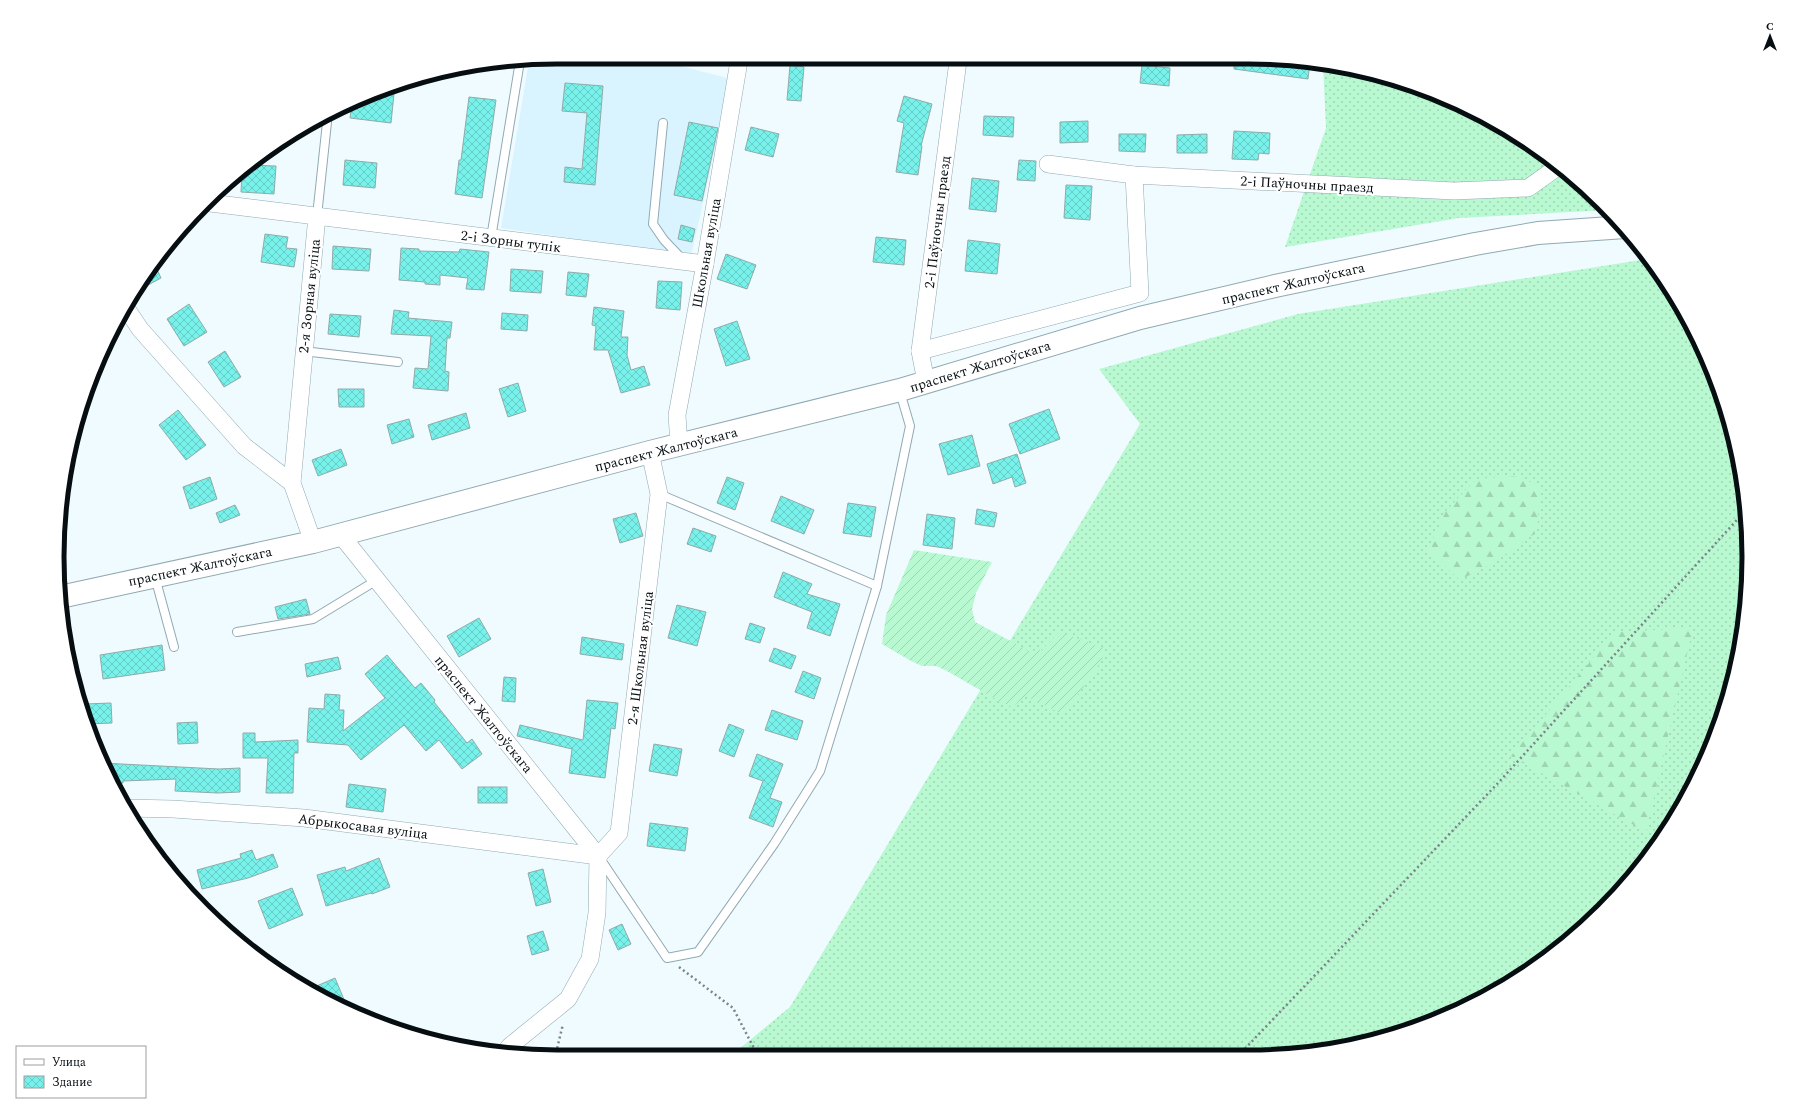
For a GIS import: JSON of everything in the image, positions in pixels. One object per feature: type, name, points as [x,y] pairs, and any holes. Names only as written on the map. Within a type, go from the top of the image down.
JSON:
[{"type":"main road","name":"праспект Жалтоўскага","points":[[66,598],[154,576],[313,542],[650,452],[900,390],[1140,318],[1275,286],[1475,244],[1538,233],[1616,228]]},
{"type":"street","name":"Школьная вуліца","points":[[679,445],[677,415],[705,264],[738,64]]},
{"type":"street","name":"2-і Паўночны праезд","points":[[926,382],[920,351],[958,64]]},
{"type":"street","name":"2-і Паўночны праезд","points":[[1048,164],[1134,175],[1454,191],[1528,188],[1554,170]]},
{"type":"street","points":[[920,351],[1140,293],[1134,175]]},
{"type":"street","points":[[213,203],[317,216]]},
{"type":"street","name":"2-і Зорны тупік","points":[[317,216],[705,264]]},
{"type":"street","name":"2-я Зорная вуліца","points":[[313,542],[292,483],[303,351],[317,216]]},
{"type":"street","points":[[129,312],[140,328],[244,446],[292,483]]},
{"type":"street","name":"2-я Школьная вуліца","points":[[598,856],[619,833],[659,494],[650,452]]},
{"type":"street","name":"праспект Жалтоўскага","points":[[340,534],[598,856]]},
{"type":"street","name":"Абрыкосавая вуліца","points":[[133,808],[173,809],[304,818],[598,856]]},
{"type":"street","points":[[509,1047],[568,999],[590,959],[597,913],[598,856]]},
{"type":"lane","points":[[491,238],[519,66]]},
{"type":"lane","points":[[317,216],[327,121]]},
{"type":"lane","points":[[663,123],[654,224],[664,240],[685,262]]},
{"type":"lane","points":[[303,351],[398,362]]},
{"type":"lane","points":[[598,856],[667,958],[698,952],[774,844],[820,771],[877,586],[910,426],[900,390]]},
{"type":"lane","points":[[659,494],[877,586]]},
{"type":"lane","points":[[154,576],[174,647]]},
{"type":"lane","points":[[237,632],[313,619],[377,580]]},
{"type":"path","points":[[1244,1050],[1499,782],[1740,516]]},
{"type":"path","points":[[667,958],[733,1008],[755,1050]]},
{"type":"shaded area","points":[[673,64],[731,79],[691,256],[501,228],[528,65]]},
{"type":"green space","points":[[1323,70],[1345,73],[1407,90],[1467,115],[1496,130],[1549,166],[1574,186],[1600,210],[1459,218],[1285,247],[1326,128]]},
{"type":"green space","points":[[1642,260],[1659,283],[1691,339],[1716,399],[1725,429],[1733,461],[1738,493],[1742,557],[1741,589],[1733,653],[1716,715],[1691,775],[1676,804],[1640,857],[1598,906],[1574,928],[1523,967],[1496,984],[1467,999],[1407,1024],[1345,1041],[1281,1049],[1249,1050],[738,1050],[790,1007],[1140,424],[1099,369],[1298,314]]},
{"type":"green space","points":[[1522,476],[1540,489],[1537,532],[1493,563],[1460,580],[1428,550],[1446,511],[1476,479]]},
{"type":"green space","points":[[914,550],[992,562],[976,593],[972,609],[975,622],[1029,651],[1042,650],[1059,632],[1104,648],[1102,660],[1064,715],[1026,696],[1012,707],[947,671],[936,666],[922,666],[882,644],[886,615]]},
{"type":"green space","points":[[1693,628],[1646,832],[1511,756],[1615,632]]},
{"type":"building","points":[[1234,64],[1281,65],[1309,68],[1308,79],[1234,69]]},
{"type":"building","points":[[790,65],[804,67],[801,101],[787,100]]},
{"type":"building","points":[[1142,65],[1170,68],[1169,86],[1140,83]]},
{"type":"building","points":[[565,83],[603,86],[595,185],[564,182],[565,167],[582,169],[587,113],[562,111]]},
{"type":"building","points":[[394,92],[391,123],[350,118],[351,110]]},
{"type":"building","points":[[904,96],[932,104],[921,146],[918,175],[896,172],[904,123],[897,121]]},
{"type":"building","points":[[469,97],[496,100],[482,198],[455,194]]},
{"type":"building","points":[[984,116],[1014,117],[1013,137],[983,135]]},
{"type":"building","points":[[1088,121],[1088,142],[1060,143],[1060,122]]},
{"type":"building","points":[[689,122],[718,128],[702,201],[674,195]]},
{"type":"building","points":[[751,127],[779,134],[773,157],[745,150]]},
{"type":"building","points":[[1234,131],[1270,133],[1269,154],[1259,153],[1258,160],[1232,159]]},
{"type":"building","points":[[1119,134],[1146,134],[1145,152],[1119,151]]},
{"type":"building","points":[[1207,134],[1207,153],[1177,153],[1177,135]]},
{"type":"building","points":[[345,160],[377,163],[375,188],[343,185]]},
{"type":"building","points":[[1019,160],[1036,161],[1035,181],[1017,180]]},
{"type":"building","points":[[257,166],[276,166],[274,194],[241,192],[242,178]]},
{"type":"building","points":[[972,178],[999,181],[996,212],[969,209]]},
{"type":"building","points":[[1066,185],[1092,186],[1090,220],[1064,218]]},
{"type":"building","points":[[681,225],[695,229],[692,242],[678,239]]},
{"type":"building","points":[[265,234],[288,237],[286,248],[297,249],[294,267],[261,262]]},
{"type":"building","points":[[876,237],[906,240],[904,265],[873,262]]},
{"type":"building","points":[[968,240],[1000,244],[997,274],[965,271]]},
{"type":"building","points":[[333,246],[371,249],[369,271],[332,269]]},
{"type":"building","points":[[401,248],[419,249],[419,251],[459,252],[460,249],[489,252],[484,290],[466,289],[468,278],[440,275],[440,285],[399,280]]},
{"type":"building","points":[[726,254],[756,265],[747,289],[717,279]]},
{"type":"building","points":[[157,269],[161,278],[145,287]]},
{"type":"building","points":[[511,269],[543,271],[541,293],[510,291]]},
{"type":"building","points":[[568,272],[589,274],[586,297],[566,295]]},
{"type":"building","points":[[658,281],[682,282],[680,310],[656,308]]},
{"type":"building","points":[[189,304],[207,332],[184,346],[167,319]]},
{"type":"building","points":[[594,307],[624,311],[621,337],[628,337],[627,355],[631,370],[644,366],[650,385],[621,393],[608,350],[594,350],[596,326],[592,325]]},
{"type":"building","points":[[394,310],[409,312],[408,318],[452,322],[450,338],[447,338],[445,371],[449,372],[448,391],[413,388],[415,368],[428,369],[431,336],[391,334]]},
{"type":"building","points":[[502,313],[528,315],[527,331],[501,329]]},
{"type":"building","points":[[330,314],[361,316],[359,337],[328,334]]},
{"type":"building","points":[[737,321],[750,359],[726,366],[714,329]]},
{"type":"building","points":[[225,351],[241,377],[224,387],[208,362]]},
{"type":"building","points":[[518,383],[526,411],[508,417],[499,389]]},
{"type":"building","points":[[338,389],[364,389],[364,407],[339,407]]},
{"type":"building","points":[[1049,409],[1060,439],[1020,454],[1009,424]]},
{"type":"building","points":[[178,410],[206,445],[186,460],[159,425]]},
{"type":"building","points":[[466,413],[470,428],[432,440],[428,425]]},
{"type":"building","points":[[409,419],[414,437],[392,444],[387,425]]},
{"type":"building","points":[[972,435],[980,466],[948,475],[939,444]]},
{"type":"building","points":[[341,449],[347,465],[318,476],[312,460]]},
{"type":"building","points":[[1017,454],[1026,483],[1015,487],[1012,477],[993,484],[987,464]]},
{"type":"building","points":[[210,477],[217,499],[190,509],[183,487]]},
{"type":"building","points":[[727,477],[744,483],[735,510],[717,503]]},
{"type":"building","points":[[781,496],[814,510],[804,534],[771,521]]},
{"type":"building","points":[[848,503],[876,507],[871,537],[843,533]]},
{"type":"building","points":[[235,505],[240,515],[220,523],[216,513]]},
{"type":"building","points":[[977,509],[997,513],[994,527],[975,524]]},
{"type":"building","points":[[636,513],[643,536],[620,543],[613,519]]},
{"type":"building","points":[[927,514],[955,518],[952,549],[923,545]]},
{"type":"building","points":[[693,528],[716,536],[711,552],[687,544]]},
{"type":"building","points":[[783,572],[812,584],[807,594],[840,604],[830,636],[807,628],[812,612],[774,597]]},
{"type":"building","points":[[306,599],[310,614],[278,619],[275,607]]},
{"type":"building","points":[[677,605],[706,612],[697,646],[668,638]]},
{"type":"building","points":[[479,618],[491,639],[459,657],[447,636]]},
{"type":"building","points":[[750,623],[765,628],[760,643],[745,639]]},
{"type":"building","points":[[582,637],[624,644],[622,660],[580,654]]},
{"type":"building","points":[[162,645],[165,670],[103,679],[100,655]]},
{"type":"building","points":[[774,648],[796,656],[791,669],[769,661]]},
{"type":"building","points":[[387,655],[415,688],[421,683],[435,700],[434,702],[467,743],[472,739],[482,754],[462,769],[439,740],[426,751],[404,725],[361,760],[348,745],[307,742],[309,708],[324,709],[325,694],[340,695],[339,710],[344,710],[343,731],[385,698],[365,674]]},
{"type":"building","points":[[338,657],[341,669],[307,677],[305,664]]},
{"type":"building","points":[[803,671],[821,678],[814,699],[795,692]]},
{"type":"building","points":[[504,677],[516,678],[515,702],[502,701]]},
{"type":"building","points":[[587,700],[618,703],[615,729],[611,728],[605,778],[569,773],[572,749],[517,736],[520,725],[583,740]]},
{"type":"building","points":[[111,703],[112,723],[93,724],[87,704]]},
{"type":"building","points":[[772,710],[803,721],[797,740],[765,730]]},
{"type":"building","points":[[197,722],[198,743],[178,744],[177,723]]},
{"type":"building","points":[[729,724],[744,730],[734,757],[719,751]]},
{"type":"building","points":[[243,733],[255,733],[255,742],[298,740],[298,753],[294,753],[293,793],[266,793],[268,758],[243,758]]},
{"type":"building","points":[[654,744],[682,749],[677,776],[649,771]]},
{"type":"building","points":[[757,754],[783,764],[770,798],[782,802],[773,827],[749,818],[763,781],[749,776]]},
{"type":"building","points":[[110,763],[219,769],[240,768],[240,792],[218,793],[175,791],[176,779],[123,781],[123,783],[119,783]]},
{"type":"building","points":[[349,784],[386,789],[383,812],[346,807]]},
{"type":"building","points":[[478,787],[507,787],[507,803],[478,803]]},
{"type":"building","points":[[650,823],[688,828],[685,851],[647,846]]},
{"type":"building","points":[[252,850],[256,860],[273,854],[278,867],[248,878],[202,889],[197,870],[241,858],[240,854]]},
{"type":"building","points":[[379,858],[390,887],[372,894],[371,893],[326,906],[317,875],[345,867],[346,871]]},
{"type":"building","points":[[543,869],[551,902],[536,906],[528,873]]},
{"type":"building","points":[[292,888],[303,915],[269,929],[258,901]]},
{"type":"building","points":[[622,924],[631,944],[618,950],[609,930]]},
{"type":"building","points":[[543,931],[549,950],[532,955],[527,936]]},
{"type":"building","points":[[335,978],[345,1002],[339,999],[315,987]]}]
